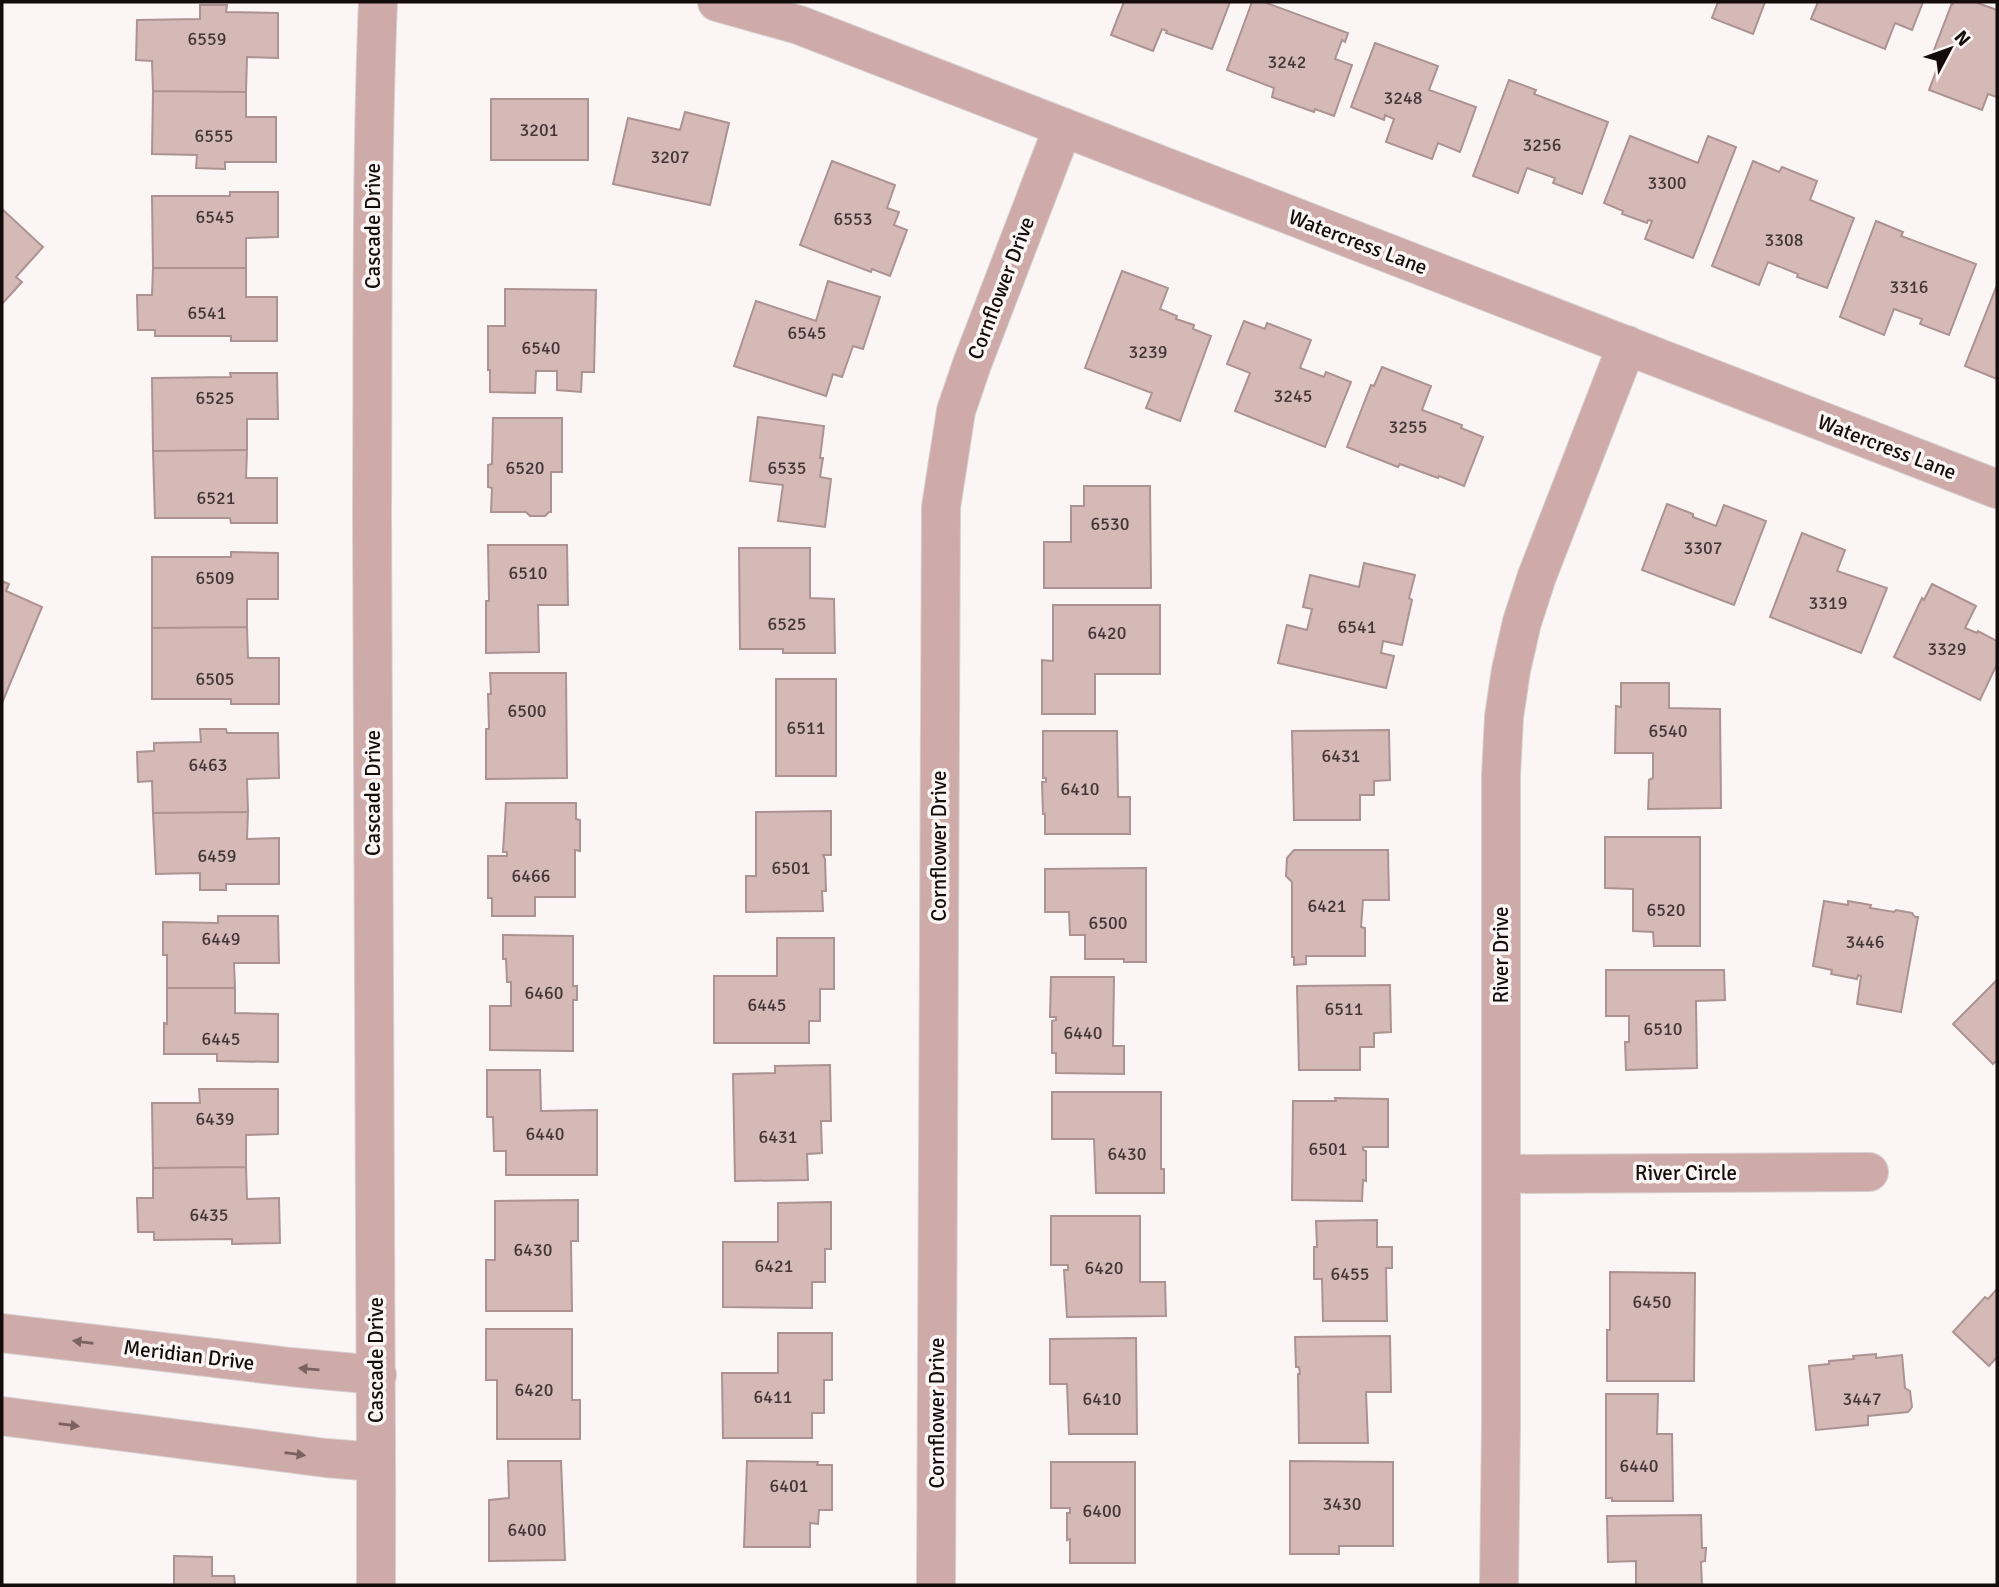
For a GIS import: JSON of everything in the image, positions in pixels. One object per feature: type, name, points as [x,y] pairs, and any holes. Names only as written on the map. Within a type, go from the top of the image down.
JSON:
[{"type":"street","name":"Cascade Drive","points":[[376,1585],[372,551],[373,127],[378,2]]},
{"type":"street","name":"Watercress Lane","points":[[717,2],[799,25],[1997,489]]},
{"type":"street","name":"Cornflower Drive","points":[[936,1585],[941,507],[956,411],[1063,127]]},
{"type":"street","name":"River Drive","points":[[1499,1585],[1501,775],[1504,718],[1522,622],[1537,576],[1627,345]]},
{"type":"street","name":"River Circle","points":[[1502,1174],[1869,1172]]},
{"type":"street","name":"Meridian Drive","points":[[2,1333],[377,1375]]},
{"type":"street","points":[[2,1416],[326,1458],[376,1462]]},
{"type":"building","points":[[1124,2],[1230,2],[1212,49],[1166,33],[1167,31],[1162,29],[1153,51],[1111,35]]},
{"type":"building","points":[[1252,2],[1264,2],[1348,33],[1345,42],[1342,40],[1335,59],[1352,65],[1334,116],[1272,97],[1274,88],[1227,70]]},
{"type":"building","points":[[1718,2],[1765,2],[1753,34],[1712,18]]},
{"type":"building","points":[[1818,2],[1923,2],[1912,30],[1895,23],[1885,49],[1811,19]]},
{"type":"building","points":[[1954,2],[1975,2],[1997,10],[1997,97],[1988,94],[1982,110],[1929,90],[1940,61],[1931,58]]},
{"type":"building","points":[[200,5],[227,5],[226,12],[278,13],[278,58],[247,57],[246,92],[153,91],[152,61],[136,60],[137,20],[200,19]]},
{"type":"building","points":[[1375,43],[1438,66],[1429,90],[1476,107],[1460,152],[1438,143],[1432,159],[1386,142],[1394,119],[1385,115],[1384,120],[1351,107]]},
{"type":"building","points":[[1509,80],[1536,90],[1534,94],[1608,122],[1582,194],[1553,183],[1555,178],[1527,168],[1518,193],[1473,176]]},
{"type":"building","points":[[153,91],[246,92],[246,117],[276,117],[276,162],[225,162],[225,169],[196,168],[197,155],[152,154]]},
{"type":"building","points":[[491,99],[588,99],[588,160],[491,160]]},
{"type":"building","points":[[685,112],[729,123],[710,205],[613,184],[628,118],[680,130]]},
{"type":"building","points":[[1630,136],[1698,163],[1708,136],[1736,147],[1693,258],[1645,239],[1652,221],[1648,220],[1647,223],[1622,214],[1623,211],[1604,203]]},
{"type":"building","points":[[832,161],[895,185],[887,208],[899,212],[894,225],[907,230],[890,276],[872,269],[871,272],[800,245]]},
{"type":"building","points":[[1753,161],[1779,172],[1782,167],[1817,181],[1810,200],[1854,218],[1827,288],[1768,262],[1759,285],[1712,266]]},
{"type":"building","points":[[230,192],[278,192],[278,237],[246,238],[246,268],[153,268],[152,196],[230,196]]},
{"type":"building","points":[[2,209],[43,247],[16,277],[22,282],[2,304]]},
{"type":"building","points":[[1876,221],[1903,232],[1901,236],[1976,264],[1949,335],[1920,324],[1922,319],[1894,309],[1884,335],[1840,317]]},
{"type":"building","points":[[153,268],[246,268],[246,297],[277,297],[277,341],[231,341],[231,336],[155,336],[155,330],[138,330],[137,295],[152,295]]},
{"type":"building","points":[[1122,271],[1168,288],[1160,309],[1177,316],[1176,319],[1194,325],[1193,329],[1211,336],[1180,421],[1146,408],[1152,393],[1085,368]]},
{"type":"building","points":[[828,281],[880,297],[863,349],[853,346],[842,377],[833,374],[826,396],[734,366],[756,301],[816,321]]},
{"type":"building","points":[[1997,285],[1997,379],[1965,366]]},
{"type":"building","points":[[505,289],[596,290],[594,372],[582,372],[581,392],[557,390],[557,371],[536,371],[535,393],[490,392],[488,326],[505,326]]},
{"type":"building","points":[[1244,321],[1265,329],[1267,323],[1311,340],[1300,368],[1324,377],[1326,372],[1351,382],[1325,447],[1235,411],[1250,373],[1227,364]]},
{"type":"building","points":[[1382,367],[1431,386],[1422,410],[1462,425],[1461,428],[1483,437],[1464,486],[1400,464],[1398,467],[1347,447],[1371,385],[1374,386]]},
{"type":"building","points":[[230,373],[277,373],[278,419],[247,419],[247,450],[153,451],[152,378],[231,377]]},
{"type":"building","points":[[758,417],[824,426],[820,477],[831,479],[825,527],[778,521],[783,485],[750,481]]},
{"type":"building","points":[[493,418],[562,418],[562,472],[551,472],[551,512],[545,516],[530,516],[526,512],[491,512],[492,488],[488,487],[488,465],[492,464]]},
{"type":"building","points":[[247,450],[246,478],[277,478],[277,523],[231,523],[230,518],[155,518],[153,451]]},
{"type":"building","points":[[1084,486],[1150,486],[1151,588],[1044,588],[1044,542],[1071,542],[1071,506],[1084,506]]},
{"type":"building","points":[[1667,504],[1716,526],[1724,505],[1766,521],[1734,605],[1642,570]]},
{"type":"building","points":[[1802,533],[1845,550],[1837,571],[1887,588],[1861,653],[1770,617]]},
{"type":"building","points":[[488,545],[567,545],[568,605],[538,605],[539,652],[486,653]]},
{"type":"building","points":[[739,548],[810,548],[810,598],[834,599],[835,653],[783,653],[783,649],[740,649]]},
{"type":"building","points":[[231,552],[278,553],[278,599],[247,599],[247,627],[152,628],[152,557],[231,557]]},
{"type":"building","points":[[1364,563],[1415,575],[1402,645],[1383,641],[1381,653],[1394,656],[1386,688],[1278,663],[1287,625],[1307,630],[1312,609],[1303,607],[1310,575],[1359,587]]},
{"type":"building","points":[[2,581],[9,584],[6,591],[42,607],[2,703]]},
{"type":"building","points":[[1932,584],[1976,606],[1965,628],[1977,633],[1978,631],[1997,641],[1997,664],[1980,700],[1894,657],[1922,598],[1924,600]]},
{"type":"building","points":[[1053,605],[1160,605],[1160,674],[1095,674],[1095,714],[1042,714],[1042,660],[1053,661]]},
{"type":"building","points":[[247,627],[248,658],[279,658],[279,704],[231,704],[231,699],[152,699],[152,628]]},
{"type":"building","points":[[490,673],[566,673],[567,778],[486,779]]},
{"type":"building","points":[[776,679],[836,679],[836,776],[776,776]]},
{"type":"building","points":[[1621,683],[1669,683],[1669,708],[1720,709],[1721,808],[1648,809],[1649,780],[1653,778],[1653,753],[1615,753],[1616,706],[1621,707]]},
{"type":"building","points":[[200,729],[226,729],[227,733],[278,733],[279,778],[247,779],[248,812],[153,813],[152,781],[138,782],[137,752],[154,751],[154,743],[201,742]]},
{"type":"building","points":[[1389,730],[1390,780],[1374,781],[1374,795],[1360,795],[1360,820],[1294,820],[1292,731]]},
{"type":"building","points":[[1043,731],[1117,731],[1118,797],[1130,797],[1130,834],[1045,834]]},
{"type":"building","points":[[506,803],[576,803],[576,819],[580,820],[580,851],[575,850],[575,897],[535,897],[535,916],[492,916],[492,898],[488,898],[488,856],[507,856],[507,852],[503,852]]},
{"type":"building","points":[[831,811],[831,855],[823,855],[826,891],[822,891],[823,911],[746,912],[746,876],[756,876],[756,812]]},
{"type":"building","points":[[248,812],[247,839],[279,838],[279,884],[226,884],[226,890],[200,890],[200,873],[156,874],[153,813]]},
{"type":"building","points":[[1605,837],[1700,837],[1700,946],[1654,946],[1653,932],[1633,931],[1633,889],[1605,888]]},
{"type":"building","points":[[1294,850],[1388,850],[1389,900],[1363,900],[1361,927],[1365,928],[1365,956],[1306,956],[1306,964],[1294,965],[1292,882],[1286,876],[1287,858]]},
{"type":"building","points":[[1146,868],[1146,962],[1085,959],[1085,935],[1070,935],[1069,912],[1045,912],[1045,869]]},
{"type":"building","points":[[1824,901],[1848,905],[1848,901],[1871,905],[1870,908],[1912,913],[1918,917],[1901,1012],[1857,1004],[1861,976],[1858,975],[1857,979],[1831,974],[1832,970],[1813,966]]},
{"type":"building","points":[[218,916],[278,916],[279,963],[234,963],[235,988],[167,988],[163,922],[218,923]]},
{"type":"building","points":[[503,935],[573,936],[573,986],[577,986],[577,1000],[573,1000],[573,1051],[490,1050],[490,1006],[511,1006],[511,982],[507,982],[506,959],[503,959]]},
{"type":"building","points":[[777,938],[834,938],[834,989],[820,989],[820,1021],[809,1021],[809,1043],[714,1043],[714,976],[777,976]]},
{"type":"building","points":[[1606,970],[1724,970],[1725,1000],[1696,1001],[1697,1068],[1626,1070],[1625,1042],[1629,1042],[1629,1016],[1606,1016]]},
{"type":"building","points":[[1051,977],[1114,977],[1113,1046],[1124,1046],[1124,1074],[1056,1073],[1056,1053],[1052,1053],[1052,1021],[1056,1020],[1056,1017],[1050,1017]]},
{"type":"building","points":[[1997,980],[1997,1060],[1993,1064],[1953,1024]]},
{"type":"building","points":[[1390,985],[1391,1032],[1374,1033],[1374,1047],[1360,1047],[1360,1070],[1299,1070],[1297,986]]},
{"type":"building","points":[[167,988],[235,988],[235,1013],[278,1014],[278,1062],[217,1061],[217,1054],[164,1054]]},
{"type":"building","points":[[830,1065],[831,1121],[821,1121],[822,1153],[807,1154],[808,1180],[735,1181],[733,1074],[775,1073],[775,1066]]},
{"type":"building","points":[[487,1070],[540,1070],[541,1111],[597,1110],[597,1175],[506,1175],[506,1151],[494,1151],[493,1117],[487,1117]]},
{"type":"building","points":[[199,1089],[278,1089],[278,1134],[246,1135],[246,1167],[153,1168],[152,1103],[200,1103]]},
{"type":"building","points":[[1052,1092],[1161,1092],[1161,1169],[1164,1169],[1164,1193],[1096,1193],[1094,1139],[1052,1139]]},
{"type":"building","points":[[1335,1098],[1388,1099],[1388,1147],[1363,1147],[1366,1151],[1366,1181],[1363,1180],[1362,1201],[1292,1200],[1293,1101],[1336,1101]]},
{"type":"building","points":[[246,1167],[247,1199],[279,1198],[280,1243],[232,1244],[232,1239],[154,1240],[154,1232],[138,1232],[137,1198],[153,1198],[153,1168]]},
{"type":"building","points":[[578,1200],[578,1241],[571,1241],[572,1311],[486,1311],[486,1260],[495,1260],[495,1201]]},
{"type":"building","points":[[831,1202],[831,1249],[825,1249],[825,1282],[812,1282],[812,1308],[723,1307],[723,1242],[778,1242],[778,1203]]},
{"type":"building","points":[[1051,1216],[1140,1216],[1140,1282],[1165,1282],[1166,1316],[1067,1317],[1064,1270],[1068,1270],[1068,1265],[1051,1265]]},
{"type":"building","points":[[1377,1220],[1377,1247],[1392,1247],[1392,1268],[1386,1268],[1387,1321],[1323,1321],[1322,1279],[1314,1279],[1316,1221]]},
{"type":"building","points":[[1610,1272],[1695,1273],[1694,1381],[1607,1381]]},
{"type":"building","points":[[1997,1289],[1997,1357],[1989,1366],[1953,1332],[1985,1297],[1988,1299]]},
{"type":"building","points":[[486,1329],[572,1329],[572,1400],[580,1400],[580,1439],[497,1439],[497,1380],[486,1380]]},
{"type":"building","points":[[778,1333],[832,1333],[832,1380],[824,1380],[824,1413],[812,1413],[812,1438],[723,1438],[722,1373],[778,1373]]},
{"type":"building","points":[[1390,1336],[1391,1392],[1366,1392],[1368,1443],[1299,1443],[1300,1374],[1299,1367],[1296,1367],[1295,1337]]},
{"type":"building","points":[[1136,1338],[1137,1434],[1069,1434],[1067,1384],[1050,1384],[1050,1339]]},
{"type":"building","points":[[1876,1354],[1876,1358],[1902,1355],[1905,1388],[1910,1391],[1912,1407],[1908,1412],[1868,1416],[1868,1425],[1816,1430],[1809,1366]]},
{"type":"building","points":[[1606,1394],[1658,1394],[1657,1434],[1672,1434],[1673,1501],[1612,1501],[1612,1498],[1606,1498]]},
{"type":"building","points":[[508,1461],[561,1461],[565,1560],[489,1561],[489,1500],[509,1498]]},
{"type":"building","points":[[747,1461],[818,1462],[817,1465],[832,1465],[832,1510],[819,1510],[818,1524],[810,1523],[810,1547],[744,1547]]},
{"type":"building","points":[[1290,1461],[1393,1462],[1393,1546],[1339,1546],[1339,1554],[1290,1554]]},
{"type":"building","points":[[1051,1462],[1135,1462],[1135,1563],[1070,1563],[1067,1513],[1070,1513],[1070,1508],[1051,1508]]},
{"type":"building","points":[[1701,1515],[1702,1548],[1706,1548],[1705,1561],[1701,1562],[1702,1585],[1636,1585],[1636,1561],[1608,1562],[1607,1516]]},
{"type":"building","points":[[174,1556],[212,1557],[212,1576],[234,1576],[235,1585],[174,1585]]}]
